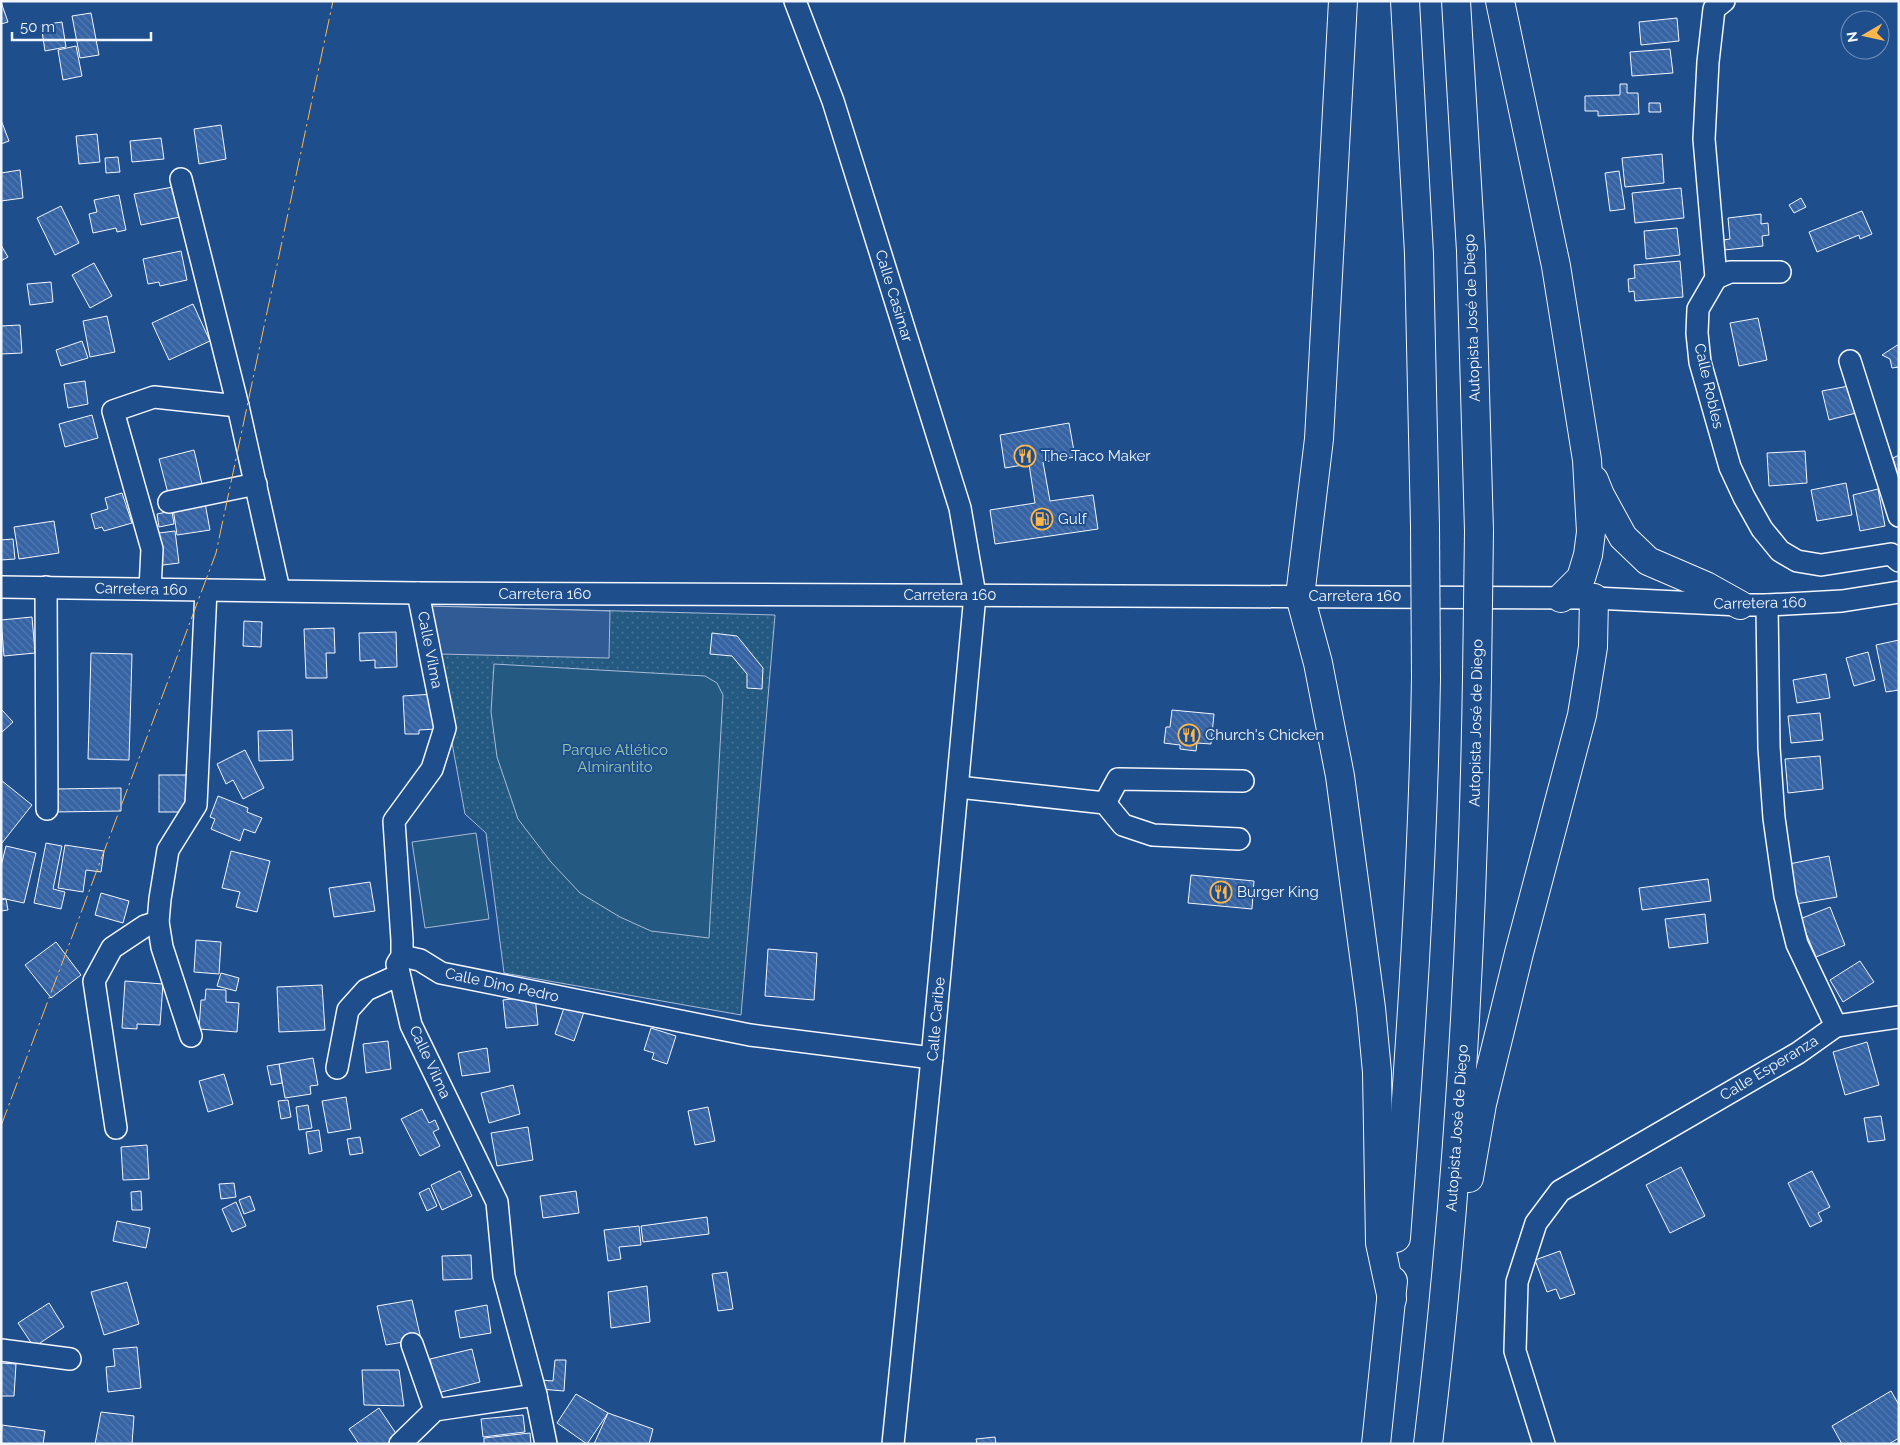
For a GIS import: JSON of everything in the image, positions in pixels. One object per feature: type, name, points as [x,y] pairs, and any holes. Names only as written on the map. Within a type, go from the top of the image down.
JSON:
[{"type":"highway","points":[[1344,1],[1319,439],[1300,596],[1318,663],[1340,776],[1367,979],[1376,1072],[1380,1243],[1392,1299]]},
{"type":"highway","points":[[1376,1444],[1392,1299],[1411,1035],[1424,798],[1426,678],[1425,526],[1419,254],[1405,1]]},
{"type":"highway","name":"Autopista José de Diego","points":[[1428,1444],[1451,1236],[1473,860],[1477,677],[1479,531],[1471,251],[1456,1]]},
{"type":"highway","points":[[1500,1],[1556,266],[1587,460],[1591,532],[1588,554],[1581,578],[1561,598]]},
{"type":"highway","points":[[1587,460],[1609,513],[1623,537],[1633,548],[1648,561],[1754,605]]},
{"type":"highway","points":[[1451,1236],[1464,1212],[1482,1104],[1519,953],[1582,715],[1593,647],[1594,598]]},
{"type":"street","name":"Calle Casimar","points":[[795,1],[833,100],[960,508],[975,595]]},
{"type":"street","points":[[1724,1],[1714,9],[1704,140],[1716,278],[1730,272],[1780,272]]},
{"type":"street","points":[[181,179],[238,406],[279,590]]},
{"type":"street","name":"Calle Robles","points":[[1716,278],[1698,309],[1697,333],[1700,362],[1730,467],[1762,529],[1780,551],[1797,561],[1821,565],[1891,554],[1899,561]]},
{"type":"street","points":[[1850,361],[1899,516]]},
{"type":"street","points":[[150,589],[152,549],[114,411],[154,397],[238,406]]},
{"type":"street","points":[[169,502],[256,484]]},
{"type":"street","name":"Carretera 160","points":[[1,586],[418,593],[1594,598],[1754,605],[1842,601],[1899,592]]},
{"type":"street","points":[[46,587],[47,809]]},
{"type":"street","points":[[191,1036],[162,947],[158,922],[168,850],[196,805],[206,590]]},
{"type":"street","name":"Calle Vilma","points":[[418,593],[445,728],[432,769],[394,821],[401,965],[411,1025],[497,1202],[504,1276],[536,1395],[546,1444]]},
{"type":"street","name":"Calle Caribe","points":[[893,1444],[932,1058],[975,595]]},
{"type":"street","points":[[1754,605],[1769,747],[1774,818],[1785,896],[1797,944],[1836,1026],[1899,1016]]},
{"type":"street","points":[[1105,803],[1118,779],[1243,781]]},
{"type":"street","points":[[958,787],[1105,803],[1123,825],[1153,835],[1239,839]]},
{"type":"street","points":[[116,1128],[94,981],[112,948],[145,926],[158,922]]},
{"type":"street","name":"Calle Dino Pedro","points":[[401,965],[420,960],[442,973],[750,1035],[932,1058]]},
{"type":"street","points":[[337,1068],[348,1010],[366,990],[401,965]]},
{"type":"street","name":"Calle Esperanza","points":[[1544,1444],[1515,1351],[1517,1282],[1536,1222],[1560,1191],[1798,1053],[1836,1026]]},
{"type":"street","points":[[412,1344],[436,1410]]},
{"type":"street","points":[[1,1350],[70,1358]]},
{"type":"street","points":[[400,1444],[436,1410],[536,1395]]},
{"type":"green space","name":"Parque Atlético Almirantito","points":[[427,606],[775,615],[741,1015],[504,973],[486,833],[465,814]]},
{"type":"green space","points":[[494,664],[705,676],[717,683],[723,695],[709,938],[651,931],[620,917],[580,893],[551,862],[518,819],[497,757],[491,712]]},
{"type":"green space","points":[[476,833],[489,919],[425,928],[412,842]]},
{"type":"shaded area","points":[[427,606],[610,611],[609,658],[439,654]]},
{"type":"building","points":[[1,2],[8,22],[1,24]]},
{"type":"building","points":[[91,13],[99,55],[80,58],[72,16]]},
{"type":"building","points":[[1677,18],[1679,41],[1641,45],[1639,22]]},
{"type":"building","points":[[62,22],[66,47],[45,51],[41,25]]},
{"type":"building","points":[[76,46],[82,76],[63,80],[58,50]]},
{"type":"building","points":[[1670,49],[1673,73],[1632,76],[1630,52]]},
{"type":"building","points":[[1620,84],[1627,84],[1627,93],[1638,93],[1639,114],[1598,116],[1598,111],[1585,111],[1585,96],[1620,95]]},
{"type":"building","points":[[1649,103],[1660,103],[1661,112],[1649,112]]},
{"type":"building","points":[[1,120],[9,141],[1,144]]},
{"type":"building","points":[[221,125],[226,159],[199,164],[194,129]]},
{"type":"building","points":[[97,134],[100,162],[79,164],[76,136]]},
{"type":"building","points":[[161,138],[164,159],[132,162],[130,141]]},
{"type":"building","points":[[1662,154],[1664,183],[1625,187],[1622,158]]},
{"type":"building","points":[[118,157],[120,172],[106,173],[105,158]]},
{"type":"building","points":[[20,170],[23,198],[1,201],[1,173]]},
{"type":"building","points":[[1619,171],[1625,209],[1610,211],[1605,173]]},
{"type":"building","points":[[173,187],[180,217],[141,225],[134,194]]},
{"type":"building","points":[[1681,188],[1684,218],[1635,223],[1632,193]]},
{"type":"building","points":[[119,195],[126,230],[117,232],[116,228],[93,233],[89,214],[97,212],[94,200]]},
{"type":"building","points":[[1801,198],[1806,207],[1794,213],[1789,205]]},
{"type":"building","points":[[61,206],[79,243],[55,255],[37,218]]},
{"type":"building","points":[[1862,211],[1872,234],[1860,239],[1859,235],[1817,252],[1809,232]]},
{"type":"building","points":[[1761,214],[1761,224],[1768,223],[1769,235],[1762,236],[1763,246],[1724,250],[1723,240],[1730,239],[1728,218]]},
{"type":"building","points":[[1677,228],[1680,255],[1646,259],[1644,231]]},
{"type":"building","points":[[1,245],[8,257],[1,261]]},
{"type":"building","points":[[181,251],[187,280],[160,286],[159,282],[148,284],[143,259]]},
{"type":"building","points":[[1680,261],[1683,297],[1635,301],[1634,291],[1629,292],[1628,279],[1635,278],[1634,265]]},
{"type":"building","points":[[94,263],[112,296],[90,308],[72,275]]},
{"type":"building","points":[[51,282],[53,302],[30,305],[27,284]]},
{"type":"building","points":[[193,304],[210,341],[169,360],[152,323]]},
{"type":"building","points":[[107,316],[115,352],[90,357],[83,321]]},
{"type":"building","points":[[1758,318],[1767,360],[1739,366],[1730,323]]},
{"type":"building","points":[[20,325],[22,353],[1,354],[1,326]]},
{"type":"building","points":[[82,341],[88,358],[61,366],[56,350]]},
{"type":"building","points":[[1899,344],[1899,367],[1892,368],[1890,359],[1882,355]]},
{"type":"building","points":[[85,381],[88,404],[68,408],[64,384]]},
{"type":"building","points":[[1854,385],[1860,412],[1829,420],[1822,391]]},
{"type":"building","points":[[92,415],[98,438],[65,447],[59,424]]},
{"type":"building","points":[[1069,423],[1075,457],[1043,462],[1050,501],[1093,495],[1098,529],[995,544],[990,510],[1035,503],[1029,464],[1005,468],[1000,435]]},
{"type":"building","points":[[194,450],[203,488],[169,497],[159,459]]},
{"type":"building","points":[[1805,451],[1807,483],[1769,486],[1767,453]]},
{"type":"building","points":[[1899,455],[1899,479],[1893,458]]},
{"type":"building","points":[[1846,483],[1852,515],[1817,521],[1811,490]]},
{"type":"building","points":[[1878,489],[1885,526],[1860,531],[1853,495]]},
{"type":"building","points":[[122,493],[132,523],[104,531],[102,527],[95,529],[91,514],[108,509],[105,498]]},
{"type":"building","points":[[205,503],[210,530],[177,535],[173,508]]},
{"type":"building","points":[[172,511],[174,524],[159,527],[157,514]]},
{"type":"building","points":[[54,521],[59,553],[19,559],[14,527]]},
{"type":"building","points":[[175,531],[179,563],[155,566],[151,534]]},
{"type":"building","points":[[13,539],[15,559],[1,560],[1,540]]},
{"type":"building","points":[[32,617],[35,653],[4,656],[1,620]]},
{"type":"building","points":[[244,621],[262,622],[261,647],[243,646]]},
{"type":"building","points":[[334,628],[335,653],[326,653],[327,678],[306,678],[304,629]]},
{"type":"building","points":[[396,632],[397,667],[375,668],[375,660],[360,661],[359,633]]},
{"type":"building","points":[[712,633],[737,636],[763,668],[762,689],[747,688],[747,674],[732,656],[710,654]]},
{"type":"building","points":[[1899,640],[1899,690],[1886,692],[1876,645]]},
{"type":"building","points":[[1868,652],[1875,680],[1854,686],[1846,658]]},
{"type":"building","points":[[91,653],[132,654],[129,760],[88,759]]},
{"type":"building","points":[[1826,674],[1830,698],[1797,703],[1793,680]]},
{"type":"building","points":[[434,694],[436,729],[419,730],[419,734],[405,734],[403,696]]},
{"type":"building","points":[[1,709],[13,722],[1,733]]},
{"type":"building","name":"Church's Chicken","points":[[1172,710],[1214,714],[1211,744],[1197,743],[1196,751],[1180,749],[1180,745],[1164,743],[1166,727],[1170,727]]},
{"type":"building","points":[[1820,713],[1823,740],[1791,743],[1788,716]]},
{"type":"building","points":[[292,730],[293,760],[259,761],[258,731]]},
{"type":"building","points":[[245,750],[264,788],[243,799],[233,780],[226,784],[217,764]]},
{"type":"building","points":[[1820,756],[1823,789],[1788,793],[1785,759]]},
{"type":"building","points":[[159,775],[188,775],[188,812],[159,812]]},
{"type":"building","points":[[1,780],[32,805],[2,843],[1,843]]},
{"type":"building","points":[[121,788],[121,811],[55,812],[55,789]]},
{"type":"building","points":[[218,796],[248,808],[247,812],[262,818],[255,833],[244,829],[240,841],[211,829],[215,819],[210,817]]},
{"type":"building","points":[[46,843],[62,846],[53,889],[65,892],[61,909],[34,903]]},
{"type":"building","points":[[65,845],[104,851],[101,872],[86,870],[83,892],[58,888]]},
{"type":"building","points":[[6,846],[36,853],[24,903],[1,898],[1,866]]},
{"type":"building","points":[[231,851],[270,861],[257,912],[236,907],[240,892],[222,888]]},
{"type":"building","points":[[1829,856],[1837,897],[1796,904],[1789,864]]},
{"type":"building","name":"Burger King","points":[[1191,875],[1254,881],[1252,909],[1188,903]]},
{"type":"building","points":[[1708,879],[1711,901],[1642,910],[1639,888]]},
{"type":"building","points":[[370,882],[375,911],[334,917],[329,888]]},
{"type":"building","points":[[101,893],[129,901],[123,923],[95,915]]},
{"type":"building","points":[[6,899],[8,910],[1,911],[1,900]]},
{"type":"building","points":[[1830,907],[1845,945],[1816,957],[1800,919]]},
{"type":"building","points":[[1705,914],[1708,943],[1669,948],[1665,919]]},
{"type":"building","points":[[196,940],[221,942],[219,974],[194,972]]},
{"type":"building","points":[[56,942],[81,975],[51,998],[25,965]]},
{"type":"building","points":[[768,949],[817,953],[814,1000],[765,996]]},
{"type":"building","points":[[1860,961],[1874,982],[1843,1002],[1830,980]]},
{"type":"building","points":[[221,973],[239,978],[236,991],[217,986]]},
{"type":"building","points":[[125,981],[163,984],[160,1025],[137,1024],[137,1029],[122,1028]]},
{"type":"building","points":[[322,985],[325,1030],[279,1032],[277,987]]},
{"type":"building","points":[[206,989],[226,990],[226,1002],[239,1003],[237,1032],[199,1029],[201,1000],[205,1000]]},
{"type":"building","points":[[535,996],[538,1025],[506,1028],[503,1000]]},
{"type":"building","points":[[565,1005],[584,1012],[574,1041],[555,1034]]},
{"type":"building","points":[[651,1028],[676,1036],[667,1064],[652,1059],[654,1053],[644,1050]]},
{"type":"building","points":[[388,1041],[391,1069],[366,1073],[363,1044]]},
{"type":"building","points":[[1867,1042],[1879,1085],[1845,1095],[1833,1052]]},
{"type":"building","points":[[487,1048],[490,1072],[462,1076],[458,1053]]},
{"type":"building","points":[[313,1058],[318,1085],[310,1086],[311,1094],[285,1098],[279,1064]]},
{"type":"building","points":[[279,1064],[282,1083],[271,1085],[267,1066]]},
{"type":"building","points":[[224,1074],[233,1104],[208,1112],[199,1081]]},
{"type":"building","points":[[513,1085],[520,1114],[489,1123],[481,1093]]},
{"type":"building","points":[[346,1097],[351,1129],[328,1133],[322,1101]]},
{"type":"building","points":[[288,1100],[291,1117],[281,1119],[278,1101]]},
{"type":"building","points":[[308,1105],[312,1128],[299,1130],[296,1107]]},
{"type":"building","points":[[708,1107],[715,1141],[695,1145],[688,1111]]},
{"type":"building","points":[[422,1109],[429,1123],[435,1120],[439,1129],[433,1132],[440,1146],[420,1156],[401,1119]]},
{"type":"building","points":[[1881,1116],[1885,1140],[1868,1142],[1864,1118]]},
{"type":"building","points":[[528,1127],[533,1160],[497,1166],[491,1133]]},
{"type":"building","points":[[319,1130],[322,1151],[309,1154],[306,1132]]},
{"type":"building","points":[[360,1137],[363,1153],[350,1155],[347,1139]]},
{"type":"building","points":[[147,1145],[149,1179],[123,1180],[121,1147]]},
{"type":"building","points":[[1681,1167],[1705,1216],[1670,1233],[1646,1185]]},
{"type":"building","points":[[460,1171],[472,1196],[442,1210],[431,1185]]},
{"type":"building","points":[[1812,1171],[1830,1207],[1818,1213],[1822,1221],[1810,1227],[1788,1183]]},
{"type":"building","points":[[234,1183],[236,1197],[221,1199],[219,1184]]},
{"type":"building","points":[[429,1188],[437,1206],[427,1211],[419,1193]]},
{"type":"building","points":[[141,1191],[142,1210],[132,1210],[131,1192]]},
{"type":"building","points":[[576,1191],[579,1213],[543,1218],[540,1196]]},
{"type":"building","points":[[250,1196],[255,1210],[244,1214],[239,1200]]},
{"type":"building","points":[[236,1202],[246,1226],[232,1232],[222,1209]]},
{"type":"building","points":[[707,1217],[709,1234],[643,1242],[641,1226]]},
{"type":"building","points":[[117,1221],[150,1228],[146,1248],[113,1241]]},
{"type":"building","points":[[639,1226],[641,1245],[619,1247],[621,1259],[608,1261],[604,1230]]},
{"type":"building","points":[[1560,1251],[1575,1294],[1560,1299],[1556,1289],[1547,1292],[1535,1260]]},
{"type":"building","points":[[471,1255],[472,1279],[443,1280],[442,1256]]},
{"type":"building","points":[[727,1272],[733,1309],[718,1311],[712,1274]]},
{"type":"building","points":[[127,1282],[139,1324],[104,1335],[91,1292]]},
{"type":"building","points":[[647,1286],[650,1322],[611,1328],[608,1292]]},
{"type":"building","points":[[412,1300],[421,1339],[386,1345],[377,1306]]},
{"type":"building","points":[[49,1303],[64,1327],[34,1347],[18,1323]]},
{"type":"building","points":[[487,1305],[491,1333],[460,1338],[455,1311]]},
{"type":"building","points":[[137,1347],[141,1388],[108,1392],[106,1367],[115,1366],[113,1349]]},
{"type":"building","points":[[472,1349],[480,1382],[438,1393],[430,1359]]},
{"type":"building","points":[[555,1360],[566,1360],[564,1391],[540,1389],[541,1380],[553,1381]]},
{"type":"building","points":[[1,1363],[16,1364],[14,1396],[1,1396]]},
{"type":"building","points":[[362,1370],[399,1370],[404,1406],[364,1405]]},
{"type":"building","points":[[1891,1391],[1899,1405],[1899,1438],[1889,1444],[1842,1444],[1832,1426]]},
{"type":"building","points":[[576,1394],[608,1413],[587,1444],[557,1423]]},
{"type":"building","points":[[379,1408],[399,1438],[391,1444],[359,1444],[349,1429]]},
{"type":"building","points":[[101,1412],[134,1416],[132,1444],[95,1444]]},
{"type":"building","points":[[608,1413],[653,1429],[649,1444],[594,1444]]},
{"type":"building","points":[[523,1415],[525,1432],[483,1437],[481,1419]]},
{"type":"building","points":[[2,1425],[45,1431],[43,1444],[1,1444]]},
{"type":"building","points":[[530,1433],[531,1444],[484,1444],[484,1438]]},
{"type":"building","points":[[995,1437],[996,1444],[977,1444],[976,1439]]},
{"type":"power","points":[[1,1126],[216,553],[333,1]]},
{"type":"place","name":"The Taco Maker","points":[[1025,456]]},
{"type":"place","name":"Gulf","points":[[1042,519]]},
{"type":"place","name":"Church's Chicken","points":[[1189,735]]},
{"type":"place","name":"Burger King","points":[[1221,892]]}]
